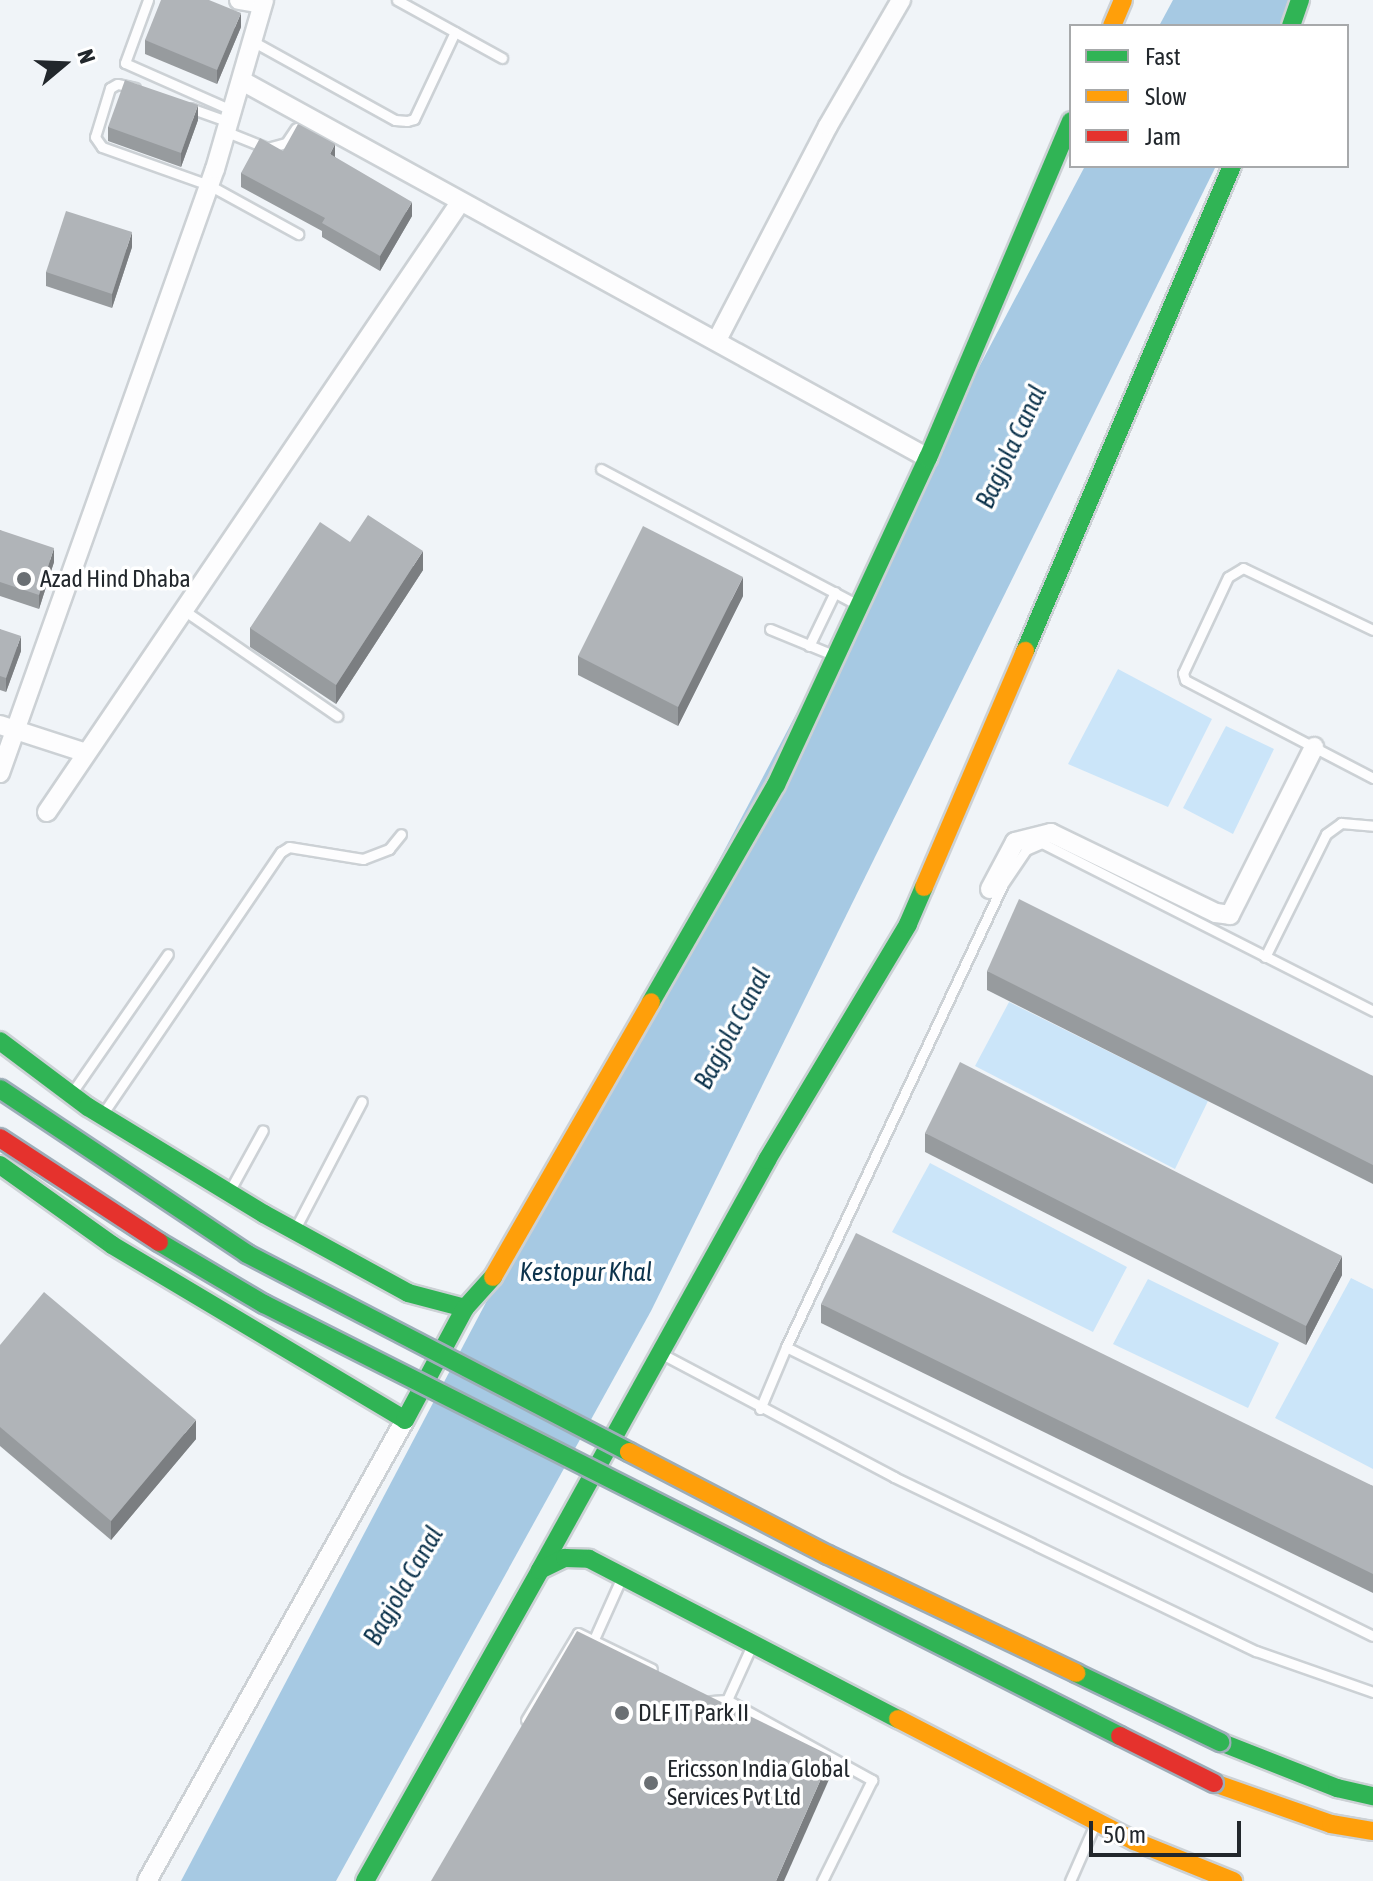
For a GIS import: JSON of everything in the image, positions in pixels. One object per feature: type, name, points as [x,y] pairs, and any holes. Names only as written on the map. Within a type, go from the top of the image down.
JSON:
[{"type":"street","points":[[0,773],[8,728],[209,185],[244,82],[263,2],[239,0]]},
{"type":"street","points":[[717,340],[828,126],[901,0]]},
{"type":"street","points":[[1113,24],[1123,0]]},
{"type":"street","points":[[1292,24],[1300,0]]},
{"type":"street","points":[[244,82],[459,204],[717,340],[928,458]]},
{"type":"street","points":[[147,1881],[465,1308],[496,1273],[776,785],[928,458],[1069,126]]},
{"type":"street","points":[[365,1881],[662,1354],[767,1160],[908,924],[1231,168]]},
{"type":"street","points":[[47,812],[459,204]]},
{"type":"street","points":[[8,728],[86,753]]},
{"type":"street","points":[[990,889],[1015,842],[1051,833],[1216,913],[1230,915],[1314,747]]},
{"type":"street","points":[[0,1041],[102,1115],[294,1230],[408,1293],[465,1308]]},
{"type":"street","points":[[0,1089],[247,1254],[828,1555],[1220,1742],[1337,1788],[1373,1796]]},
{"type":"street","points":[[0,1138],[97,1205],[277,1310],[1214,1783],[1331,1824],[1373,1831]]},
{"type":"street","points":[[0,1165],[112,1245],[405,1420]]},
{"type":"street","points":[[540,1570],[565,1558],[589,1559],[1096,1821],[1233,1881]]},
{"type":"lane","points":[[148,0],[125,63],[276,147],[286,143],[304,114]]},
{"type":"lane","points":[[397,0],[502,58]]},
{"type":"lane","points":[[254,42],[395,120],[407,121],[414,119],[455,32]]},
{"type":"lane","points":[[143,91],[117,84],[110,88],[97,143],[209,185],[298,234]]},
{"type":"lane","points":[[171,102],[231,122]]},
{"type":"lane","points":[[601,469],[859,605]]},
{"type":"lane","points":[[1373,630],[1243,568],[1233,571],[1184,665],[1185,680],[1373,778]]},
{"type":"lane","points":[[809,646],[835,592]]},
{"type":"lane","points":[[185,611],[337,716]]},
{"type":"lane","points":[[770,629],[836,656]]},
{"type":"lane","points":[[1265,957],[1326,834],[1341,823],[1373,826]]},
{"type":"lane","points":[[102,1115],[281,852],[289,847],[349,858],[374,857],[389,849],[401,834]]},
{"type":"lane","points":[[760,1409],[786,1347],[1003,884],[1026,850],[1042,843],[1373,1011]]},
{"type":"lane","points":[[71,1094],[168,954]]},
{"type":"lane","points":[[294,1230],[362,1101]]},
{"type":"lane","points":[[229,1192],[263,1130]]},
{"type":"lane","points":[[786,1347],[1373,1636]]},
{"type":"lane","points":[[662,1354],[760,1409],[1256,1651],[1373,1692]]},
{"type":"lane","points":[[595,1637],[622,1576]]},
{"type":"lane","points":[[519,1732],[571,1638],[578,1633],[595,1637],[662,1674]]},
{"type":"lane","points":[[727,1700],[753,1644]]},
{"type":"lane","points":[[702,1696],[716,1703],[727,1700],[872,1780],[822,1881]]},
{"type":"lane","points":[[1070,1881],[1096,1821]]},
{"type":"shaded area","points":[[1118,669],[1212,719],[1168,807],[1068,764]]},
{"type":"shaded area","points":[[1226,726],[1274,749],[1233,834],[1183,808]]},
{"type":"shaded area","points":[[1009,1002],[1208,1101],[1175,1169],[975,1066]]},
{"type":"shaded area","points":[[930,1163],[1127,1267],[1093,1332],[892,1232]]},
{"type":"shaded area","points":[[1351,1278],[1373,1289],[1373,1469],[1275,1418]]},
{"type":"shaded area","points":[[1148,1279],[1279,1343],[1248,1408],[1113,1344]]},
{"type":"water","points":[[1173,0],[1298,0],[1286,24],[1160,24]]},
{"type":"water","name":"Kestopur Khal","points":[[1084,168],[1215,168],[651,1311],[336,1881],[181,1881]]},
{"type":"building","points":[[161,0],[209,0],[241,13],[217,70],[145,40]]},
{"type":"building","points":[[125,80],[198,105],[181,153],[108,127]]},
{"type":"building","points":[[298,124],[335,144],[330,154],[412,202],[380,256],[322,223],[325,218],[241,173],[260,138],[283,151]]},
{"type":"building","points":[[66,211],[132,232],[112,294],[46,272]]},
{"type":"building","points":[[368,515],[423,551],[336,685],[250,628],[320,522],[350,542]]},
{"type":"building","points":[[643,526],[743,577],[678,707],[578,656]]},
{"type":"building","name":"Azad Hind Dhaba","points":[[0,530],[54,548],[39,595],[0,582]]},
{"type":"building","points":[[0,629],[21,636],[6,678],[0,676]]},
{"type":"building","points":[[1019,899],[1373,1076],[1373,1165],[987,971]]},
{"type":"building","points":[[960,1062],[1342,1256],[1306,1326],[925,1133]]},
{"type":"building","points":[[856,1233],[1373,1486],[1373,1574],[821,1304]]},
{"type":"building","points":[[44,1292],[196,1420],[111,1521],[0,1427],[0,1345]]},
{"type":"building","name":"DLF IT Park II","points":[[577,1631],[831,1756],[776,1881],[431,1881]]},
{"type":"traffic: fast","points":[[1292,24],[1300,0]]},
{"type":"traffic: fast","points":[[651,1002],[776,785],[928,458],[1069,126]]},
{"type":"traffic: fast","points":[[1025,651],[1231,168]]},
{"type":"traffic: fast","points":[[540,1570],[767,1160],[908,924],[924,887]]},
{"type":"traffic: fast","points":[[0,1041],[88,1107],[264,1214],[408,1293],[465,1308],[493,1277]]},
{"type":"traffic: fast","points":[[0,1089],[247,1254],[629,1452]]},
{"type":"traffic: fast","points":[[0,1165],[112,1245],[405,1420],[465,1308]]},
{"type":"traffic: fast","points":[[159,1242],[264,1304],[1120,1736]]},
{"type":"traffic: fast","points":[[365,1881],[540,1570],[565,1558],[589,1559],[898,1719]]},
{"type":"traffic: fast","points":[[1076,1673],[1220,1742]]},
{"type":"traffic: fast","points":[[1220,1742],[1337,1788],[1373,1796]]},
{"type":"traffic: slow","points":[[1113,24],[1123,0]]},
{"type":"traffic: slow","points":[[924,887],[1025,651]]},
{"type":"traffic: slow","points":[[493,1277],[651,1002]]},
{"type":"traffic: slow","points":[[629,1452],[828,1555],[1076,1673]]},
{"type":"traffic: slow","points":[[898,1719],[1134,1841],[1233,1881]]},
{"type":"traffic: slow","points":[[1214,1783],[1331,1824],[1373,1831]]},
{"type":"traffic: jam","points":[[0,1138],[159,1242]]},
{"type":"traffic: jam","points":[[1120,1736],[1214,1783]]},
{"type":"place","name":"Azad Hind Dhaba","points":[[24,579]]},
{"type":"place","name":"DLF IT Park II","points":[[622,1713]]},
{"type":"place","name":"Ericsson India Global Services Pvt Ltd","points":[[651,1783]]},
{"type":"water label","name":"Bagjola Canal","points":[[1012,447]]},
{"type":"water label","name":"Bagjola Canal","points":[[733,1029]]},
{"type":"water label","name":"Bagjola Canal","points":[[404,1586]]}]
